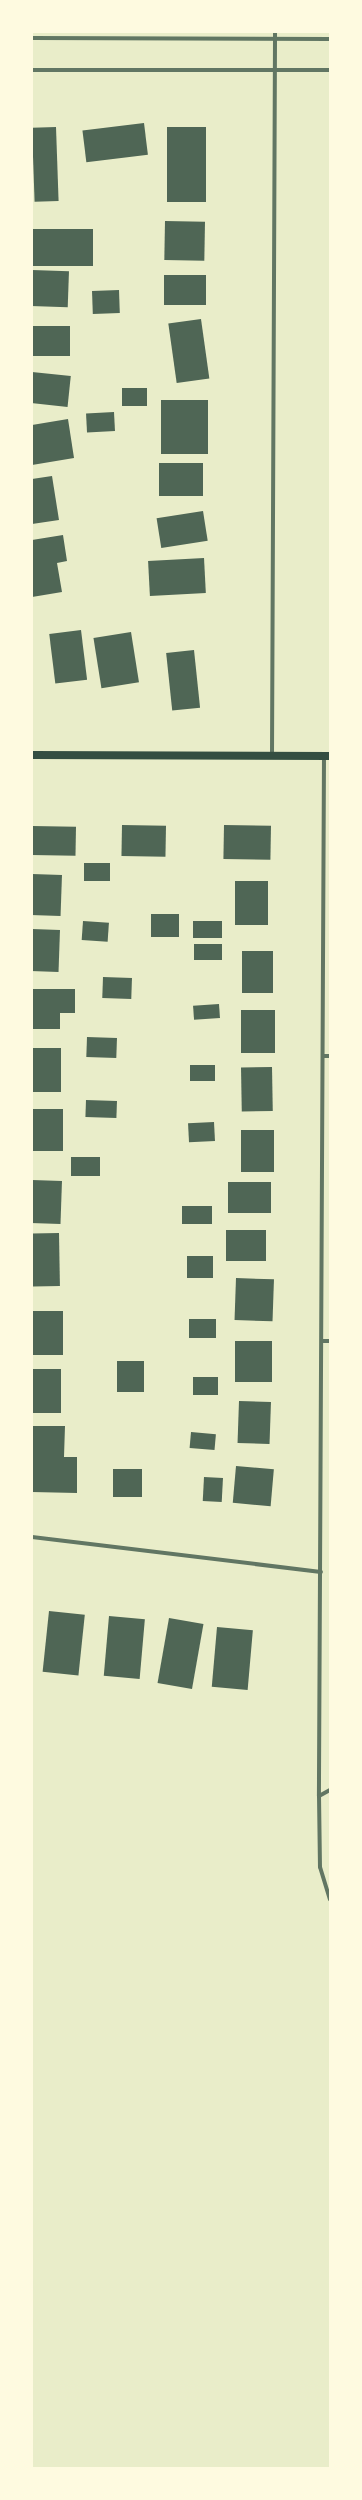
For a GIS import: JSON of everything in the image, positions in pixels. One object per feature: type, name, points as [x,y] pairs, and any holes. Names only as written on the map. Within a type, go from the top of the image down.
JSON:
[{"type":"main road","points":[[32,755],[327,756]]},
{"type":"street","points":[[272,757],[275,32]]},
{"type":"street","points":[[32,38],[330,39]]},
{"type":"street","points":[[32,70],[330,70]]},
{"type":"street","points":[[327,756],[323,1056],[319,1796],[320,1867],[330,1899]]},
{"type":"street","points":[[323,1056],[330,1056]]},
{"type":"street","points":[[322,1341],[330,1341]]},
{"type":"street","points":[[32,1537],[321,1572]]},
{"type":"street","points":[[319,1796],[330,1790]]},
{"type":"building","points":[[144,123],[148,155],[86,162],[82,131]]},
{"type":"building","points":[[56,127],[59,201],[35,202],[32,128]]},
{"type":"building","points":[[167,127],[206,127],[206,202],[167,202]]},
{"type":"building","points":[[165,221],[205,222],[204,261],[164,260]]},
{"type":"building","points":[[32,229],[93,229],[93,266],[32,266]]},
{"type":"building","points":[[32,270],[69,271],[68,307],[32,306]]},
{"type":"building","points":[[164,275],[206,275],[206,305],[164,305]]},
{"type":"building","points":[[119,290],[120,313],[93,314],[92,291]]},
{"type":"building","points":[[201,319],[209,378],[177,383],[168,324]]},
{"type":"building","points":[[32,326],[70,326],[70,356],[32,356]]},
{"type":"building","points":[[32,372],[71,376],[68,407],[32,403]]},
{"type":"building","points":[[122,388],[147,388],[147,406],[122,406]]},
{"type":"building","points":[[161,400],[208,400],[208,454],[161,454]]},
{"type":"building","points":[[114,412],[115,431],[87,432],[86,413]]},
{"type":"building","points":[[68,419],[74,458],[32,465],[32,425]]},
{"type":"building","points":[[159,463],[203,463],[203,496],[159,496]]},
{"type":"building","points":[[52,476],[59,520],[32,524],[32,479]]},
{"type":"building","points":[[203,511],[208,541],[161,548],[157,518]]},
{"type":"building","points":[[63,535],[67,561],[57,563],[62,592],[32,597],[32,540]]},
{"type":"building","points":[[204,558],[206,593],[150,596],[148,561]]},
{"type":"building","points":[[81,630],[87,680],[55,684],[49,634]]},
{"type":"building","points":[[131,632],[139,682],[101,688],[93,638]]},
{"type":"building","points":[[194,650],[200,708],[172,711],[166,653]]},
{"type":"building","points":[[122,825],[166,826],[165,857],[121,856]]},
{"type":"building","points":[[224,825],[271,826],[270,860],[223,859]]},
{"type":"building","points":[[32,826],[76,827],[75,856],[32,855]]},
{"type":"building","points":[[84,863],[110,863],[110,881],[84,881]]},
{"type":"building","points":[[32,874],[62,875],[61,916],[32,915]]},
{"type":"building","points":[[235,881],[268,881],[268,925],[235,925]]},
{"type":"building","points":[[151,914],[179,914],[179,937],[151,937]]},
{"type":"building","points":[[83,921],[109,923],[108,942],[82,940]]},
{"type":"building","points":[[193,921],[222,921],[222,938],[193,938]]},
{"type":"building","points":[[32,929],[60,930],[59,972],[32,971]]},
{"type":"building","points":[[194,944],[222,944],[222,960],[194,960]]},
{"type":"building","points":[[242,951],[273,951],[273,993],[242,993]]},
{"type":"building","points":[[103,977],[132,978],[131,999],[102,998]]},
{"type":"building","points":[[32,989],[75,989],[75,1013],[60,1013],[60,1029],[32,1029]]},
{"type":"building","points":[[219,1004],[220,1018],[194,1020],[193,1006]]},
{"type":"building","points":[[241,1010],[275,1010],[275,1053],[241,1053]]},
{"type":"building","points":[[87,1037],[117,1038],[116,1058],[86,1057]]},
{"type":"building","points":[[32,1048],[61,1048],[61,1092],[32,1092]]},
{"type":"building","points":[[190,1065],[215,1065],[215,1081],[190,1081]]},
{"type":"building","points":[[272,1067],[273,1111],[242,1112],[241,1068]]},
{"type":"building","points":[[86,1100],[117,1101],[116,1118],[85,1117]]},
{"type":"building","points":[[32,1109],[63,1109],[63,1151],[32,1151]]},
{"type":"building","points":[[214,1122],[215,1141],[189,1142],[188,1123]]},
{"type":"building","points":[[241,1130],[274,1130],[274,1172],[241,1172]]},
{"type":"building","points":[[71,1157],[100,1157],[100,1176],[71,1176]]},
{"type":"building","points":[[32,1180],[62,1181],[60,1224],[32,1223]]},
{"type":"building","points":[[228,1182],[271,1182],[271,1213],[228,1213]]},
{"type":"building","points":[[182,1206],[212,1206],[212,1224],[182,1224]]},
{"type":"building","points":[[226,1230],[266,1230],[266,1261],[226,1261]]},
{"type":"building","points":[[32,1233],[59,1233],[60,1286],[33,1286]]},
{"type":"building","points":[[187,1256],[213,1256],[213,1278],[187,1278]]},
{"type":"building","points":[[236,1278],[274,1279],[273,1321],[235,1320]]},
{"type":"building","points":[[32,1311],[63,1311],[63,1355],[32,1355]]},
{"type":"building","points":[[189,1319],[216,1319],[216,1338],[189,1338]]},
{"type":"building","points":[[235,1341],[272,1341],[272,1382],[235,1382]]},
{"type":"building","points":[[117,1361],[144,1361],[144,1392],[117,1392]]},
{"type":"building","points":[[32,1369],[61,1369],[61,1413],[32,1413]]},
{"type":"building","points":[[193,1377],[218,1377],[218,1395],[193,1395]]},
{"type":"building","points":[[239,1401],[271,1402],[270,1444],[238,1443]]},
{"type":"building","points":[[32,1426],[65,1426],[64,1457],[77,1457],[77,1493],[32,1492]]},
{"type":"building","points":[[191,1432],[216,1434],[215,1450],[190,1448]]},
{"type":"building","points":[[236,1466],[274,1469],[271,1506],[233,1503]]},
{"type":"building","points":[[113,1469],[142,1469],[142,1497],[113,1497]]},
{"type":"building","points":[[204,1477],[223,1478],[222,1502],[203,1501]]},
{"type":"building","points":[[49,1611],[85,1615],[78,1675],[43,1672]]},
{"type":"building","points":[[109,1616],[145,1619],[140,1679],[104,1676]]},
{"type":"building","points":[[169,1618],[203,1624],[192,1689],[158,1683]]},
{"type":"building","points":[[217,1627],[253,1630],[248,1690],[212,1687]]}]
